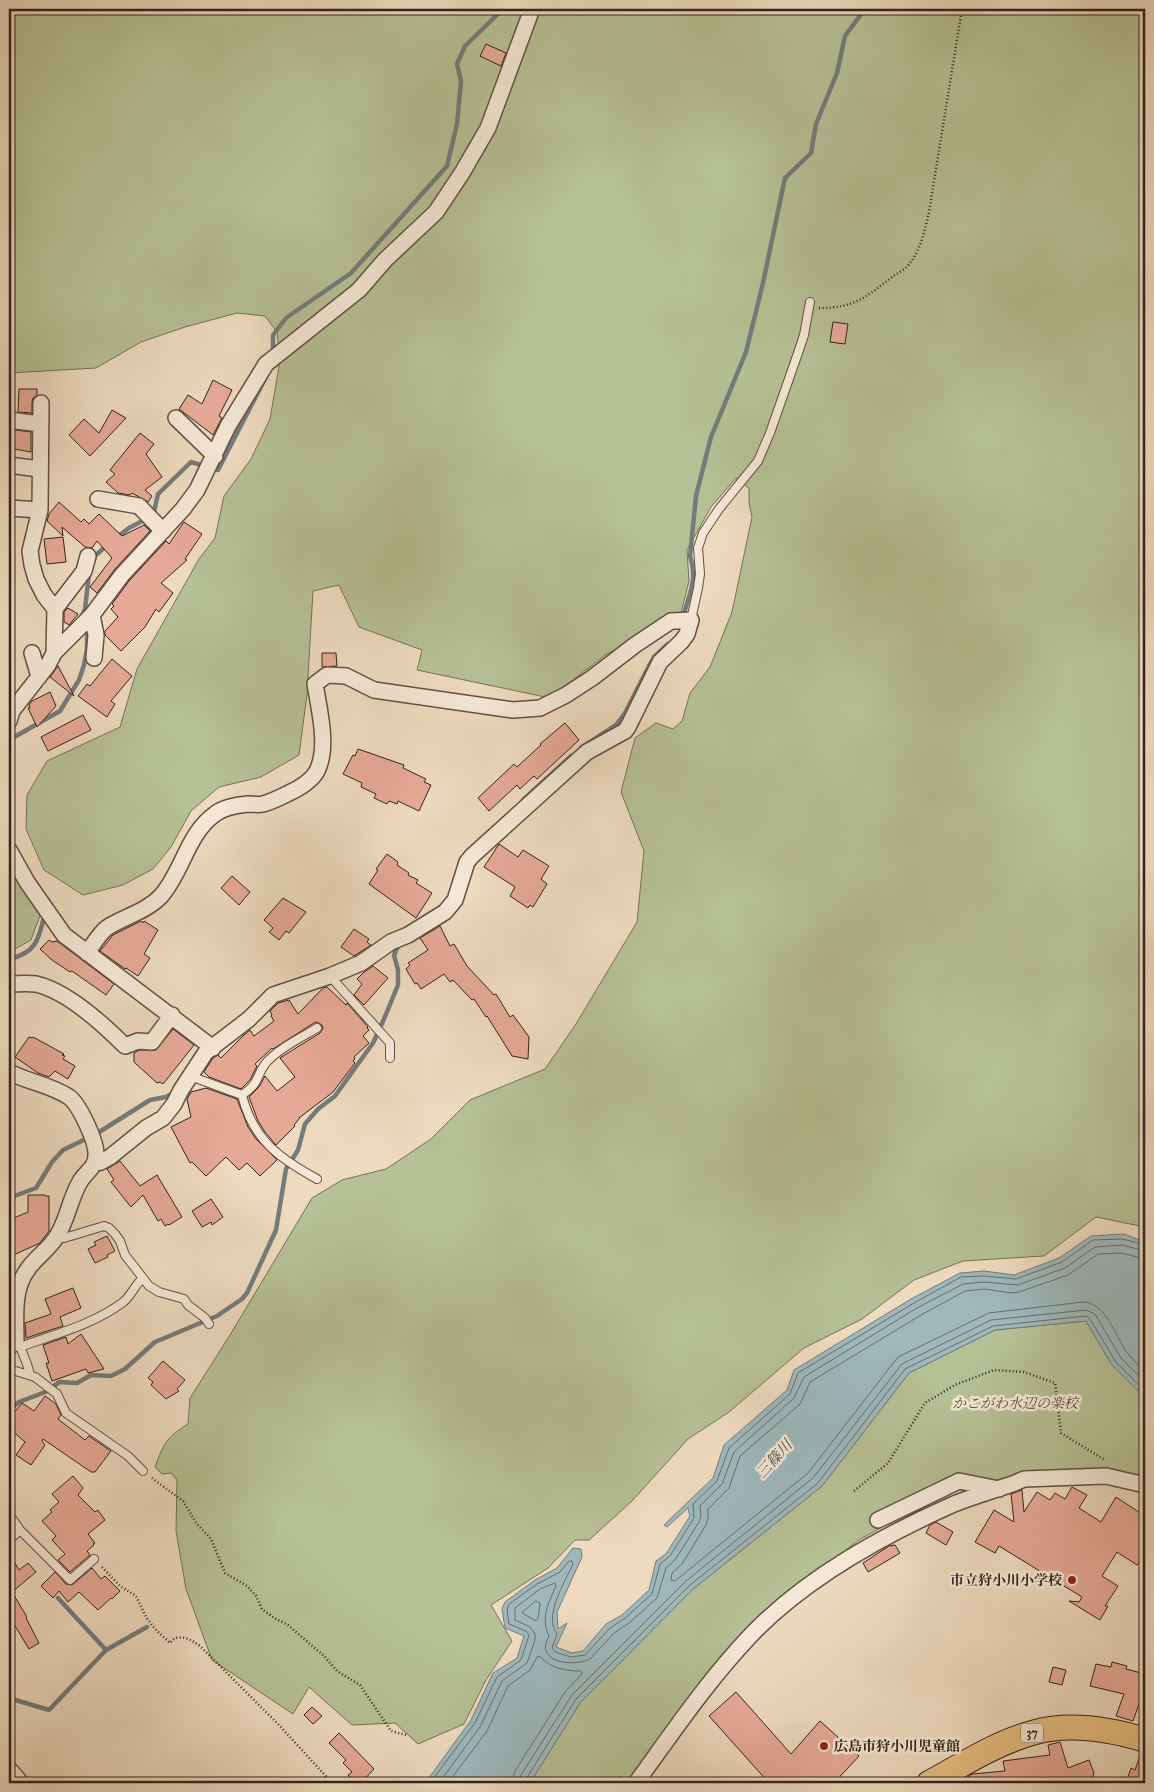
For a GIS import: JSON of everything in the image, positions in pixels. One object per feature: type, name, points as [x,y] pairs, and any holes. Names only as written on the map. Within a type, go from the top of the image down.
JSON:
[{"type":"main road","name":"37","points":[[929,1783],[1012,1740],[1052,1729],[1080,1727],[1107,1730],[1145,1740]]},
{"type":"street","points":[[9,721],[12,711],[39,677],[54,653],[92,614],[122,575],[198,490],[232,419],[266,364],[359,290],[385,260],[436,212],[462,173],[488,128],[532,9]]},
{"type":"street","points":[[42,403],[39,468],[41,488],[40,510],[30,551],[36,579],[44,595],[55,609]]},
{"type":"street","points":[[176,418],[215,456]]},
{"type":"street","points":[[9,420],[40,424]]},
{"type":"street","points":[[9,465],[39,468]]},
{"type":"street","points":[[98,499],[139,506],[163,531]]},
{"type":"street","points":[[9,508],[40,510]]},
{"type":"street","points":[[54,653],[55,609],[84,571],[88,556]]},
{"type":"street","points":[[92,614],[96,635],[94,658]]},
{"type":"street","points":[[87,953],[107,928],[145,908],[159,897],[177,872],[201,826],[215,814],[225,808],[245,804],[261,805],[308,782],[317,771],[323,746],[315,684],[327,675],[346,676],[374,690],[513,710],[540,708],[566,695],[592,678],[635,645],[682,620],[687,634],[660,662],[625,731],[587,752],[472,856],[467,862],[454,900],[445,912],[391,942],[362,963],[273,995],[249,1019],[206,1052],[174,1104],[163,1118],[146,1128],[110,1157],[95,1163]]},
{"type":"street","points":[[32,653],[39,677]]},
{"type":"street","points":[[9,850],[27,882],[64,935],[172,1015],[213,1048]]},
{"type":"street","points":[[9,984],[36,984],[56,992],[112,1032],[125,1046],[138,1041],[152,1042],[172,1015]]},
{"type":"street","points":[[9,1072],[70,1098],[91,1132],[96,1155],[95,1163],[81,1180],[57,1237],[32,1263],[20,1283],[17,1299],[15,1345]]},
{"type":"street","points":[[636,1783],[695,1700],[752,1634],[801,1590],[860,1551],[955,1504],[1024,1479],[1106,1476],[1145,1485]]},
{"type":"street","points":[[878,1520],[959,1481],[999,1489]]},
{"type":"street","points":[[9,1769],[21,1783]]},
{"type":"lane","points":[[682,620],[698,588],[700,574],[698,548],[703,533],[758,461],[770,433],[801,344],[810,305]]},
{"type":"lane","points":[[330,976],[390,1043],[390,1058]]},
{"type":"lane","points":[[242,1095],[256,1084],[266,1063],[275,1055],[317,1028]]},
{"type":"lane","points":[[190,1076],[242,1095]]},
{"type":"lane","points":[[242,1095],[254,1128],[264,1140],[277,1154],[317,1179]]},
{"type":"lane","points":[[57,1237],[64,1238],[104,1226],[109,1228],[120,1241],[125,1255],[149,1286],[159,1292],[184,1299],[209,1324]]},
{"type":"lane","points":[[30,1375],[15,1345],[83,1325],[124,1302],[142,1279]]},
{"type":"lane","points":[[9,1369],[30,1375],[57,1394],[66,1413],[128,1456],[143,1471]]},
{"type":"lane","points":[[9,1514],[20,1530],[70,1580],[94,1559]]},
{"type":"lane","points":[[9,1540],[20,1530]]},
{"type":"path","points":[[810,305],[834,308],[853,304],[871,294],[910,264],[922,240],[929,212],[962,9]]},
{"type":"path","points":[[854,1491],[888,1463],[925,1403],[955,1385],[994,1370],[1024,1372],[1055,1384],[1061,1433],[1113,1464]]},
{"type":"path","points":[[143,1471],[182,1501],[197,1524],[211,1538],[225,1573],[247,1586],[256,1596],[262,1609],[288,1625],[324,1656],[337,1671],[360,1685],[391,1731],[406,1735]]},
{"type":"path","points":[[94,1559],[120,1586],[136,1596],[146,1617],[155,1629],[170,1643],[175,1638],[182,1637],[190,1638],[200,1646],[279,1725],[332,1783]]},
{"type":"green space","points":[[9,9],[1145,9],[1145,1227],[1096,1217],[1044,1256],[963,1261],[914,1280],[862,1319],[804,1348],[729,1412],[688,1439],[632,1501],[589,1540],[575,1540],[548,1568],[491,1605],[512,1641],[486,1680],[464,1724],[418,1744],[395,1723],[352,1725],[309,1687],[293,1714],[212,1660],[186,1589],[176,1531],[177,1480],[171,1473],[162,1474],[155,1467],[170,1437],[188,1424],[190,1398],[312,1198],[342,1180],[386,1169],[431,1139],[470,1100],[545,1069],[576,1024],[637,922],[644,851],[621,792],[635,738],[656,723],[673,729],[682,721],[690,693],[710,667],[732,612],[752,517],[749,503],[749,488],[736,478],[711,507],[687,550],[689,581],[681,613],[605,655],[550,698],[417,670],[422,650],[359,627],[339,585],[313,591],[307,694],[299,755],[261,777],[219,787],[191,811],[171,847],[153,869],[123,885],[83,895],[44,870],[26,829],[27,795],[47,761],[120,727],[137,669],[199,559],[215,538],[224,496],[251,459],[270,419],[280,361],[277,332],[265,316],[237,313],[185,327],[141,342],[96,368],[9,373]]},
{"type":"green space","points":[[9,860],[42,910],[31,940],[15,949],[9,949]]},
{"type":"green space","name":"かこがわ水辺の楽校","points":[[1086,1321],[1112,1365],[1145,1398],[1145,1484],[1113,1473],[1056,1470],[948,1490],[859,1540],[796,1588],[685,1707],[628,1783],[530,1783],[580,1703],[693,1589],[822,1486],[909,1373],[995,1330]]},
{"type":"water","name":"三篠川","points":[[1124,1234],[1145,1242],[1145,1398],[1112,1365],[1086,1321],[995,1330],[909,1373],[822,1486],[693,1589],[580,1703],[530,1783],[423,1783],[431,1775],[471,1720],[493,1673],[517,1658],[524,1636],[505,1628],[502,1609],[505,1602],[535,1580],[557,1568],[573,1548],[581,1549],[582,1557],[557,1612],[558,1629],[567,1623],[556,1647],[572,1653],[583,1651],[606,1624],[622,1615],[649,1590],[656,1561],[666,1554],[690,1516],[688,1508],[667,1527],[664,1525],[713,1478],[724,1445],[787,1390],[794,1370],[911,1299],[960,1273],[984,1271],[1014,1275],[1059,1258],[1091,1236]]},
{"type":"building","points":[[486,44],[506,53],[501,66],[480,56]]},
{"type":"building","points":[[833,322],[848,324],[845,344],[830,342]]},
{"type":"building","points":[[213,380],[232,390],[219,416],[222,418],[213,435],[179,409],[188,395],[202,404]]},
{"type":"building","points":[[19,389],[37,389],[37,395],[33,398],[32,402],[32,413],[18,412]]},
{"type":"building","points":[[112,410],[126,418],[90,456],[69,435],[84,419],[99,433]]},
{"type":"building","points":[[9,429],[31,432],[31,452],[9,448]]},
{"type":"building","points":[[140,433],[154,444],[146,454],[162,477],[145,490],[152,496],[148,502],[132,493],[130,495],[118,493],[106,482],[115,474],[110,470]]},
{"type":"building","points":[[59,502],[81,522],[84,519],[89,524],[99,514],[122,536],[144,525],[150,531],[115,569],[97,593],[90,587],[112,558],[97,541],[92,548],[85,547],[62,527],[63,536],[47,521],[49,514]]},
{"type":"building","points":[[184,522],[202,534],[185,559],[187,560],[161,583],[173,593],[159,612],[156,609],[145,627],[121,651],[105,635],[105,631],[118,617],[111,609],[114,606],[112,604],[129,581],[166,541],[169,544]]},
{"type":"building","points":[[63,537],[66,562],[47,564],[44,539]]},
{"type":"building","points":[[68,608],[78,614],[69,625],[64,622],[64,612]]},
{"type":"building","points":[[322,653],[336,653],[337,666],[322,667]]},
{"type":"building","points":[[112,659],[132,676],[111,701],[115,704],[107,717],[78,696],[87,684],[90,686]]},
{"type":"building","points":[[58,666],[74,696],[50,677]]},
{"type":"building","points":[[50,692],[56,706],[37,727],[28,708],[30,708],[29,705],[32,701]]},
{"type":"building","points":[[83,715],[91,730],[48,751],[41,737]]},
{"type":"building","points":[[565,723],[579,740],[537,779],[534,776],[520,789],[517,785],[489,811],[478,798],[514,764],[517,767]]},
{"type":"building","points":[[358,749],[404,765],[403,768],[426,779],[424,782],[431,785],[419,811],[398,801],[397,804],[389,801],[387,804],[374,798],[376,794],[361,787],[362,783],[343,774]]},
{"type":"building","points":[[499,844],[518,857],[523,850],[549,866],[541,879],[547,884],[533,907],[530,905],[528,908],[510,896],[515,887],[484,867]]},
{"type":"building","points":[[387,854],[398,862],[397,865],[409,873],[408,875],[418,880],[416,883],[432,893],[416,918],[369,884],[378,870],[376,869]]},
{"type":"building","points":[[232,876],[250,892],[239,905],[221,888]]},
{"type":"building","points":[[283,898],[306,912],[289,933],[286,931],[279,940],[269,932],[273,928],[264,920]]},
{"type":"building","points":[[141,921],[158,930],[144,954],[150,958],[138,976],[100,951],[113,935]]},
{"type":"building","points":[[440,926],[450,946],[454,944],[467,966],[494,995],[496,994],[510,1017],[513,1015],[529,1037],[528,1059],[512,1056],[474,999],[472,1000],[453,980],[450,982],[444,974],[421,989],[417,983],[415,984],[406,969],[410,965],[408,963],[428,950],[420,938]]},
{"type":"building","points":[[354,929],[369,939],[367,942],[371,945],[354,956],[341,947]]},
{"type":"building","points":[[49,940],[52,942],[57,941],[114,984],[106,995],[72,971],[70,972],[52,960],[40,949]]},
{"type":"building","points":[[373,966],[388,978],[364,1005],[354,995],[362,984],[357,979]]},
{"type":"building","points":[[327,987],[346,1005],[347,1003],[368,1027],[369,1030],[363,1036],[369,1043],[354,1057],[353,1061],[355,1063],[333,1092],[299,1118],[295,1126],[276,1145],[258,1121],[249,1097],[259,1087],[265,1076],[277,1091],[295,1077],[280,1058],[320,1033],[323,1028],[322,1025],[317,1022],[314,1023],[272,1048],[255,1064],[257,1066],[250,1080],[241,1089],[209,1077],[204,1072],[213,1058],[218,1055],[221,1058],[250,1030],[254,1036],[274,1021],[270,1011],[278,1003],[289,1000],[298,1014],[323,988]]},
{"type":"building","points":[[173,1029],[194,1045],[163,1084],[157,1083],[134,1062],[134,1053],[139,1050],[156,1050]]},
{"type":"building","points":[[29,1037],[33,1037],[64,1054],[62,1055],[65,1056],[63,1059],[75,1066],[68,1079],[55,1071],[49,1077],[38,1073],[15,1057]]},
{"type":"building","points":[[206,1088],[237,1099],[248,1127],[256,1139],[277,1160],[260,1176],[247,1163],[239,1170],[226,1157],[206,1176],[192,1162],[190,1163],[171,1127],[191,1117],[187,1099],[191,1092]]},
{"type":"building","points":[[120,1161],[140,1186],[157,1175],[182,1217],[165,1226],[161,1219],[158,1221],[143,1195],[131,1207],[111,1182],[114,1180],[107,1169]]},
{"type":"building","points":[[28,1195],[49,1196],[49,1231],[40,1243],[9,1257],[9,1220],[28,1212]]},
{"type":"building","points":[[211,1199],[223,1217],[212,1225],[211,1222],[202,1227],[192,1211]]},
{"type":"building","points":[[107,1236],[115,1251],[107,1255],[108,1257],[95,1263],[88,1249],[96,1245],[94,1242]]},
{"type":"building","points":[[73,1288],[81,1308],[60,1317],[63,1326],[26,1338],[25,1323],[51,1314],[45,1299]]},
{"type":"building","points":[[81,1334],[104,1369],[88,1373],[86,1369],[52,1381],[43,1345],[66,1337],[68,1344]]},
{"type":"building","points":[[163,1361],[185,1380],[177,1389],[179,1391],[166,1399],[151,1385],[153,1382],[148,1378]]},
{"type":"building","points":[[45,1396],[56,1404],[61,1415],[58,1419],[85,1440],[89,1436],[111,1451],[95,1472],[91,1472],[43,1439],[42,1441],[45,1445],[31,1465],[16,1455],[25,1442],[9,1428],[9,1419],[22,1403],[34,1411]]},
{"type":"building","points":[[73,1476],[83,1488],[78,1495],[95,1512],[98,1510],[105,1520],[88,1534],[95,1543],[87,1551],[90,1555],[70,1572],[58,1560],[65,1554],[52,1540],[56,1536],[42,1521],[59,1502],[52,1494]]},
{"type":"building","points":[[1072,1487],[1087,1495],[1079,1508],[1101,1522],[1116,1497],[1145,1516],[1145,1567],[1139,1563],[1137,1565],[1117,1552],[1102,1576],[1118,1586],[1105,1606],[1108,1606],[1100,1620],[1069,1601],[1079,1602],[1082,1597],[999,1546],[995,1553],[975,1542],[994,1510],[1014,1522],[1011,1494],[1022,1490],[1024,1512],[1037,1492],[1050,1500],[1055,1493],[1065,1499]]},
{"type":"building","points":[[936,1522],[953,1532],[946,1545],[926,1533],[930,1525]]},
{"type":"building","points":[[895,1545],[900,1553],[868,1572],[863,1563],[889,1546]]},
{"type":"building","points":[[9,1553],[19,1570],[28,1563],[36,1572],[12,1592],[27,1617],[39,1643],[29,1649],[9,1616]]},
{"type":"building","points":[[92,1568],[101,1579],[105,1576],[120,1591],[98,1610],[79,1592],[68,1602],[59,1591],[53,1598],[41,1586],[55,1572],[66,1584],[72,1585]]},
{"type":"building","points":[[1112,1662],[1127,1666],[1126,1669],[1145,1674],[1145,1694],[1143,1693],[1133,1721],[1116,1716],[1124,1694],[1090,1686],[1096,1664],[1111,1667]]},
{"type":"building","points":[[1053,1667],[1066,1670],[1062,1685],[1049,1682]]},
{"type":"building","points":[[736,1692],[791,1754],[820,1721],[859,1756],[834,1783],[769,1783],[709,1716]]},
{"type":"building","points":[[312,1707],[322,1716],[313,1724],[304,1715]]},
{"type":"building","points":[[339,1733],[374,1769],[361,1783],[356,1783],[348,1775],[352,1772],[343,1763],[346,1760],[329,1743]]},
{"type":"building","points":[[1060,1742],[1068,1768],[1089,1760],[1094,1773],[1091,1783],[968,1783],[968,1777],[972,1774],[1005,1771],[1003,1761],[1050,1755],[1048,1745]]},
{"type":"building","points":[[1141,1753],[1145,1753],[1145,1783],[1126,1783],[1131,1768],[1135,1770]]},
{"type":"waterway","points":[[273,353],[273,335],[286,318],[351,273],[447,166],[457,124],[461,81],[457,64],[465,46],[503,9]]},
{"type":"waterway","points":[[683,617],[693,580],[690,556],[696,496],[711,437],[746,352],[785,178],[811,153],[816,124],[837,73],[845,36],[865,9]]},
{"type":"waterway","points":[[153,516],[158,494],[191,462],[218,470],[266,377]]},
{"type":"waterway","points":[[117,537],[146,519]]},
{"type":"waterway","points":[[94,560],[95,556],[107,545]]},
{"type":"waterway","points":[[81,618],[85,609],[89,574]]},
{"type":"waterway","points":[[9,740],[60,711],[79,680],[84,665],[87,634],[83,627]]},
{"type":"waterway","points":[[581,748],[616,725],[625,713],[654,657],[668,644]]},
{"type":"waterway","points":[[523,800],[571,756]]},
{"type":"waterway","points":[[9,959],[26,953],[35,943],[41,930],[45,913]]},
{"type":"waterway","points":[[9,1410],[19,1402],[48,1391],[59,1382],[77,1383],[91,1375],[111,1376],[125,1369],[155,1342],[217,1316],[242,1299],[247,1293],[276,1230],[286,1169],[298,1150],[305,1124],[318,1109],[335,1096],[373,1043],[384,1019],[398,985],[398,970],[394,955],[399,944]]},
{"type":"waterway","points":[[9,1198],[36,1188],[52,1162],[63,1150],[96,1134],[150,1100],[166,1097],[175,1092]]},
{"type":"waterway","points":[[58,1598],[106,1650]]},
{"type":"waterway","points":[[9,1698],[49,1710],[106,1650],[147,1627]]},
{"type":"place","name":"市立狩小川小学校","points":[[1072,1580]]},
{"type":"place","name":"広島市狩小川児童館","points":[[824,1746]]}]
